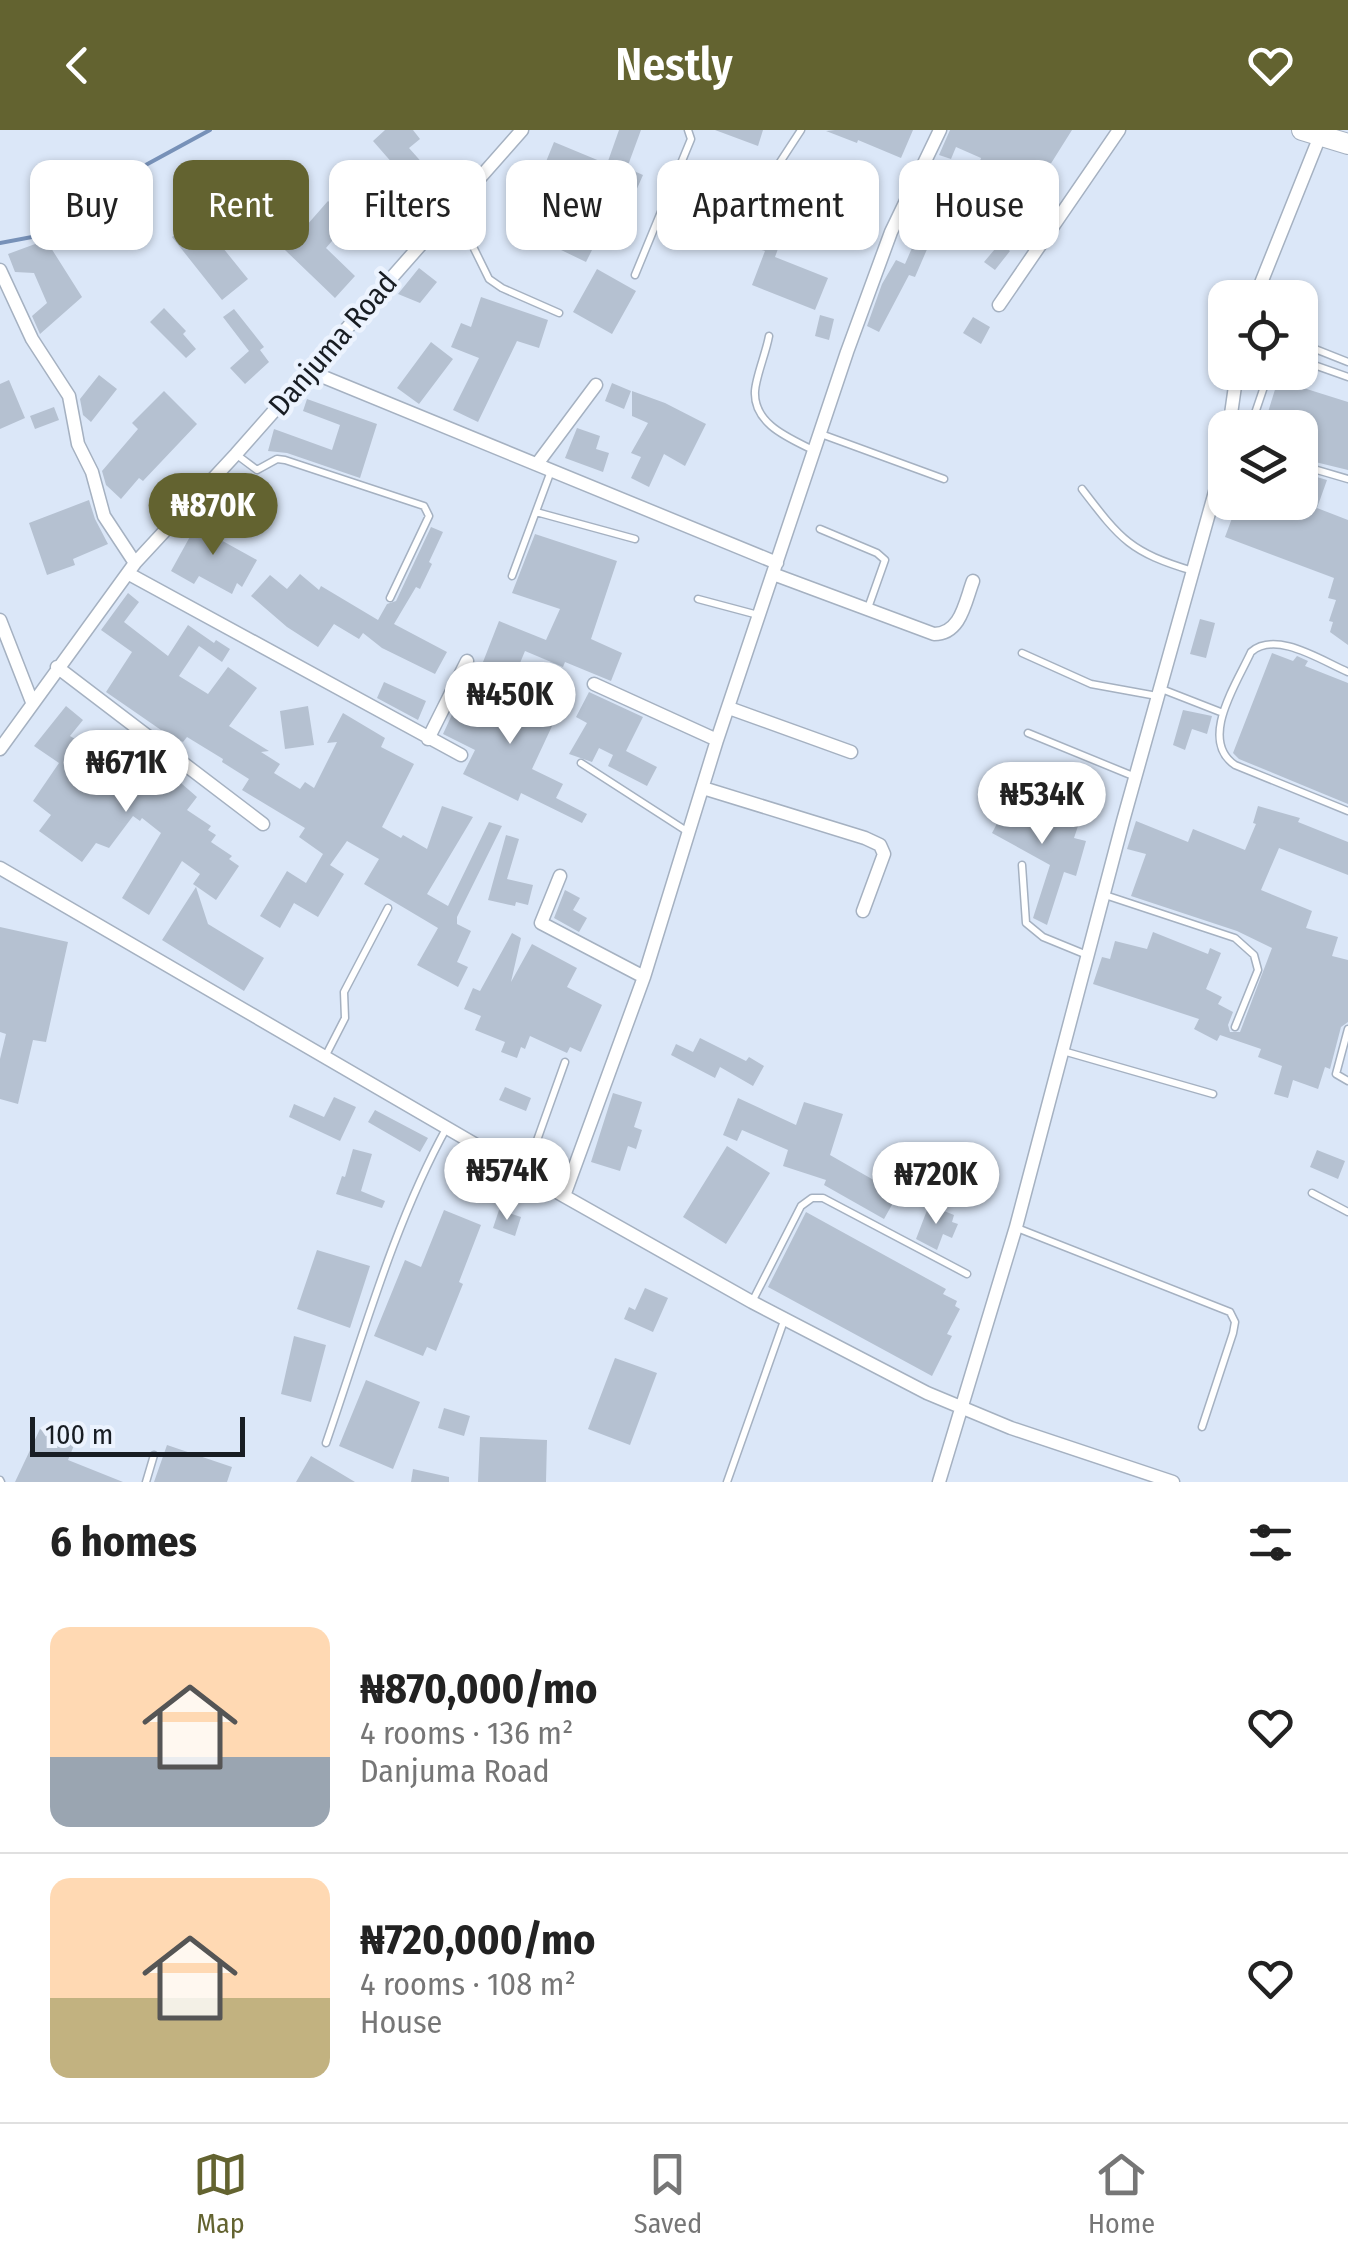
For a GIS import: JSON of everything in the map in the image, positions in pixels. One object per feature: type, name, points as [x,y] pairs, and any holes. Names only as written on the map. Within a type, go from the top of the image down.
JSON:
[{"type":"main road","points":[[1311,133],[1348,144]]},
{"type":"street","name":"Danjuma Road","points":[[486,171],[522,130]]},
{"type":"street","points":[[564,1196],[644,978],[717,740],[891,232],[940,130]]},
{"type":"street","points":[[999,305],[1119,130]]},
{"type":"street","points":[[1261,280],[1311,133]]},
{"type":"street","name":"Danjuma Road","points":[[0,749],[132,569],[416,250]]},
{"type":"street","points":[[0,270],[32,339],[68,396],[78,444],[92,472],[104,516],[132,569],[461,755]]},
{"type":"street","points":[[309,371],[934,634],[954,628],[973,581]]},
{"type":"street","points":[[537,464],[596,386]]},
{"type":"street","points":[[939,1482],[1016,1227],[1208,520]]},
{"type":"street","points":[[0,620],[32,702]]},
{"type":"street","points":[[428,738],[468,662]]},
{"type":"street","points":[[57,667],[263,824]]},
{"type":"street","points":[[594,684],[717,740]]},
{"type":"street","points":[[729,708],[851,752]]},
{"type":"street","points":[[703,788],[880,845],[884,854],[863,911]]},
{"type":"street","points":[[0,868],[752,1302],[960,1409],[1173,1482]]},
{"type":"street","points":[[560,876],[541,923],[644,978]]},
{"type":"lane","points":[[635,275],[691,139],[688,130]]},
{"type":"lane","points":[[782,160],[801,130]]},
{"type":"lane","points":[[475,250],[489,278],[502,288],[559,312]]},
{"type":"lane","points":[[769,336],[754,390],[758,409],[776,432],[814,451]]},
{"type":"lane","points":[[1318,350],[1348,362]]},
{"type":"lane","points":[[1318,367],[1348,378]]},
{"type":"lane","points":[[820,434],[944,479]]},
{"type":"lane","points":[[236,454],[256,470],[278,459],[286,460],[428,510],[430,516],[390,598]]},
{"type":"lane","points":[[512,576],[551,470]]},
{"type":"lane","points":[[1318,471],[1348,480]]},
{"type":"lane","points":[[1082,489],[1117,535],[1136,551],[1194,572]]},
{"type":"lane","points":[[536,512],[635,539]]},
{"type":"lane","points":[[820,530],[886,560],[868,609]]},
{"type":"lane","points":[[698,598],[759,616]]},
{"type":"lane","points":[[1348,672],[1268,642],[1252,652],[1223,713],[1218,749],[1234,765],[1348,811]]},
{"type":"lane","points":[[1022,653],[1092,684],[1159,692],[1223,713]]},
{"type":"lane","points":[[1028,734],[1136,777]]},
{"type":"lane","points":[[581,763],[689,832]]},
{"type":"lane","points":[[1022,865],[1026,922],[1043,936],[1088,956]]},
{"type":"lane","points":[[1104,894],[1235,938],[1254,955],[1258,970],[1236,1027]]},
{"type":"lane","points":[[326,1055],[345,1018],[344,992],[388,908]]},
{"type":"lane","points":[[1348,1029],[1336,1074],[1348,1081]]},
{"type":"lane","points":[[1062,1051],[1213,1094]]},
{"type":"lane","points":[[526,1173],[565,1062]]},
{"type":"lane","points":[[326,1443],[384,1276],[432,1155],[448,1126]]},
{"type":"lane","points":[[1312,1194],[1348,1212]]},
{"type":"lane","points":[[752,1302],[801,1206],[812,1198],[823,1198],[967,1274]]},
{"type":"lane","points":[[1016,1227],[1230,1312],[1235,1322],[1234,1333],[1202,1427]]},
{"type":"lane","points":[[727,1482],[784,1318]]},
{"type":"lane","points":[[146,1482],[154,1455]]},
{"type":"building","points":[[385,130],[413,130],[420,139],[409,148],[420,160],[390,160],[373,141]]},
{"type":"building","points":[[619,130],[641,130],[630,160],[608,160]]},
{"type":"building","points":[[715,130],[763,130],[758,146]]},
{"type":"building","points":[[913,130],[901,158],[826,131]]},
{"type":"building","points":[[950,130],[1072,130],[1053,160],[980,160],[956,147],[951,159],[939,155]]},
{"type":"building","points":[[554,142],[597,160],[547,160]]},
{"type":"building","points":[[329,202],[326,248],[355,276],[335,298],[285,250],[309,250],[309,223]]},
{"type":"building","points":[[30,246],[30,250],[52,250],[82,297],[40,334],[32,316],[47,303],[34,273],[15,272],[8,254]]},
{"type":"building","points":[[182,250],[225,250],[248,279],[222,300]]},
{"type":"building","points":[[561,250],[592,250],[586,262]]},
{"type":"building","points":[[762,250],[778,250],[775,257],[828,278],[815,310],[752,285],[765,251]]},
{"type":"building","points":[[911,250],[927,250],[915,277],[909,275],[879,332],[867,326],[882,284],[896,260],[905,264]]},
{"type":"building","points":[[994,250],[1010,251],[995,270],[984,262]]},
{"type":"building","points":[[419,268],[437,282],[420,303],[398,294]]},
{"type":"building","points":[[597,269],[636,291],[612,334],[573,312]]},
{"type":"building","points":[[481,297],[548,320],[539,348],[517,341],[478,422],[453,410],[479,358],[451,347],[461,323],[471,327]]},
{"type":"building","points":[[164,308],[186,331],[183,334],[196,349],[186,358],[150,322]]},
{"type":"building","points":[[234,309],[264,347],[260,350],[269,362],[245,384],[230,368],[249,351],[223,317]]},
{"type":"building","points":[[820,315],[834,319],[829,340],[815,336]]},
{"type":"building","points":[[973,317],[990,327],[981,344],[963,333]]},
{"type":"building","points":[[431,342],[453,359],[419,404],[397,388]]},
{"type":"building","points":[[99,375],[117,389],[91,422],[83,415],[80,399]]},
{"type":"building","points":[[9,380],[25,418],[0,429],[0,384]]},
{"type":"building","points":[[612,383],[631,391],[624,409],[605,401]]},
{"type":"building","points":[[1275,390],[1310,390],[1348,402],[1348,470],[1318,463],[1318,410],[1269,410]]},
{"type":"building","points":[[164,391],[197,424],[121,499],[106,485],[102,471],[138,429],[132,423]]},
{"type":"building","points":[[632,391],[706,424],[685,466],[664,454],[649,487],[631,478],[641,457],[631,453],[648,423],[632,416]]},
{"type":"building","points":[[307,399],[377,424],[360,478],[287,453],[268,451],[274,429],[332,450],[340,425],[303,411]]},
{"type":"building","points":[[54,407],[59,420],[35,429],[30,416]]},
{"type":"building","points":[[577,428],[600,436],[596,449],[609,453],[603,472],[565,458]]},
{"type":"building","points":[[1318,477],[1327,480],[1318,505]]},
{"type":"building","points":[[89,500],[108,544],[73,559],[75,565],[47,575],[29,523]]},
{"type":"building","points":[[1318,508],[1348,520],[1348,645],[1330,632],[1333,622],[1329,621],[1336,600],[1328,598],[1334,578],[1225,537],[1231,520],[1318,520]]},
{"type":"building","points":[[203,513],[227,526],[219,539],[257,560],[242,587],[237,583],[232,594],[199,576],[194,584],[171,571]]},
{"type":"building","points":[[431,527],[443,532],[429,562],[432,564],[420,589],[416,587],[394,624],[447,652],[435,674],[382,648],[363,633],[359,639],[334,624],[318,647],[251,596],[270,575],[287,589],[300,574],[319,590],[321,586],[378,620],[387,604],[396,601]]},
{"type":"building","points":[[535,534],[617,561],[591,639],[622,653],[611,681],[525,651],[515,675],[483,662],[499,621],[546,640],[560,609],[512,593]]},
{"type":"building","points":[[128,593],[139,602],[124,622],[168,656],[188,625],[230,649],[222,662],[199,646],[179,676],[208,694],[228,667],[257,688],[229,726],[269,751],[261,752],[280,764],[274,773],[300,789],[305,782],[314,788],[337,742],[327,743],[343,713],[385,738],[381,747],[414,764],[382,827],[427,849],[442,806],[473,817],[427,894],[448,906],[489,822],[502,826],[457,917],[457,924],[471,931],[457,962],[468,967],[458,987],[417,965],[438,928],[364,884],[379,859],[347,841],[330,865],[344,874],[318,917],[294,903],[280,928],[260,916],[287,871],[306,883],[323,854],[299,837],[305,828],[242,790],[249,779],[223,759],[187,737],[183,742],[161,730],[106,692],[132,652],[101,630]]},
{"type":"building","points":[[1200,619],[1215,623],[1206,658],[1190,654]]},
{"type":"building","points":[[1272,653],[1293,661],[1297,656],[1308,661],[1305,666],[1348,683],[1348,804],[1239,759],[1233,753]]},
{"type":"building","points":[[384,682],[426,701],[418,720],[377,698]]},
{"type":"building","points":[[531,685],[560,696],[550,723],[553,724],[532,769],[563,784],[556,798],[587,814],[582,823],[521,793],[518,801],[463,774],[475,750],[443,734],[463,691],[521,715]]},
{"type":"building","points":[[589,692],[643,717],[626,751],[657,767],[647,786],[608,766],[613,755],[599,748],[592,762],[569,754],[587,723],[576,717]]},
{"type":"building","points":[[66,706],[83,720],[70,736],[145,781],[158,763],[197,797],[187,810],[211,826],[208,830],[216,835],[211,842],[232,856],[229,859],[239,866],[216,900],[193,884],[200,874],[182,861],[149,915],[122,898],[161,833],[142,818],[140,821],[133,816],[109,848],[96,843],[82,862],[39,831],[51,815],[33,801],[59,763],[34,746]]},
{"type":"building","points":[[308,706],[314,745],[285,749],[280,711]]},
{"type":"building","points":[[1183,710],[1212,716],[1207,734],[1192,729],[1185,750],[1173,745]]},
{"type":"building","points":[[1012,795],[1064,823],[1078,826],[1074,838],[1086,841],[1076,876],[1064,872],[1047,925],[1033,918],[1050,865],[992,833]]},
{"type":"building","points":[[1258,806],[1300,818],[1298,822],[1348,842],[1348,875],[1279,848],[1261,890],[1312,911],[1306,928],[1338,937],[1332,956],[1348,960],[1348,1022],[1341,1027],[1330,1069],[1325,1067],[1318,1089],[1293,1080],[1288,1098],[1274,1094],[1282,1066],[1258,1057],[1261,1049],[1220,1035],[1217,1041],[1194,1029],[1199,1019],[1093,984],[1102,957],[1110,959],[1115,941],[1147,949],[1153,932],[1208,954],[1210,948],[1221,953],[1206,989],[1222,997],[1218,1004],[1233,1012],[1228,1025],[1230,1032],[1240,1032],[1272,948],[1237,931],[1131,896],[1146,854],[1127,849],[1136,821],[1188,842],[1193,829],[1245,850],[1256,824],[1253,823]]},
{"type":"building","points":[[506,835],[519,839],[507,879],[533,885],[528,905],[488,900]]},
{"type":"building","points":[[196,887],[208,924],[264,958],[244,991],[162,940]]},
{"type":"building","points":[[565,890],[580,898],[573,910],[587,918],[579,932],[554,918]]},
{"type":"building","points":[[0,927],[68,942],[46,1042],[33,1040],[18,1104],[0,1099],[0,1059],[6,1034],[0,1032]]},
{"type":"building","points":[[512,933],[521,938],[511,982],[532,944],[577,968],[567,987],[602,1005],[581,1052],[570,1047],[567,1053],[530,1036],[517,1058],[501,1052],[505,1042],[475,1030],[481,1016],[464,1009],[473,988],[480,991]]},
{"type":"building","points":[[700,1038],[764,1066],[753,1086],[720,1067],[715,1078],[671,1055],[676,1044],[693,1052]]},
{"type":"building","points":[[505,1087],[531,1098],[526,1111],[499,1100]]},
{"type":"building","points":[[613,1093],[642,1102],[634,1127],[642,1130],[636,1149],[628,1146],[620,1171],[591,1162]]},
{"type":"building","points":[[334,1097],[356,1107],[340,1141],[289,1117],[294,1104],[324,1117]]},
{"type":"building","points":[[738,1098],[796,1125],[804,1102],[843,1114],[830,1155],[898,1194],[884,1219],[824,1185],[826,1180],[783,1166],[788,1150],[742,1130],[737,1141],[723,1135]]},
{"type":"building","points":[[375,1110],[428,1138],[420,1152],[368,1122]]},
{"type":"building","points":[[727,1146],[770,1173],[726,1244],[683,1217]]},
{"type":"building","points":[[353,1149],[372,1154],[361,1191],[385,1201],[382,1208],[336,1194]]},
{"type":"building","points":[[1317,1150],[1345,1161],[1338,1179],[1310,1167]]},
{"type":"building","points":[[929,1205],[954,1215],[952,1222],[958,1224],[952,1238],[943,1234],[937,1250],[916,1239]]},
{"type":"building","points":[[444,1210],[481,1225],[436,1351],[427,1347],[423,1356],[374,1336],[405,1260],[421,1267]]},
{"type":"building","points":[[499,1210],[521,1217],[515,1236],[493,1228]]},
{"type":"building","points":[[806,1212],[946,1289],[943,1294],[957,1301],[955,1306],[960,1309],[947,1334],[952,1336],[932,1376],[768,1287]]},
{"type":"building","points":[[317,1250],[370,1266],[350,1328],[297,1309]]},
{"type":"building","points":[[645,1288],[668,1298],[653,1332],[624,1319],[629,1307],[635,1310]]},
{"type":"building","points":[[294,1336],[326,1345],[311,1402],[281,1394]]},
{"type":"building","points":[[615,1358],[657,1373],[630,1445],[588,1429]]},
{"type":"building","points":[[366,1380],[420,1402],[393,1469],[339,1446]]},
{"type":"building","points":[[444,1408],[470,1416],[464,1436],[438,1428]]},
{"type":"building","points":[[40,1429],[75,1443],[68,1460],[123,1482],[15,1482]]},
{"type":"building","points":[[480,1437],[547,1440],[546,1482],[478,1482]]},
{"type":"building","points":[[167,1445],[232,1467],[227,1482],[154,1482]]},
{"type":"building","points":[[311,1456],[335,1470],[355,1482],[296,1482]]},
{"type":"building","points":[[413,1469],[449,1477],[449,1482],[411,1482]]},
{"type":"waterway","points":[[0,243],[85,227],[142,167],[210,130]]}]
